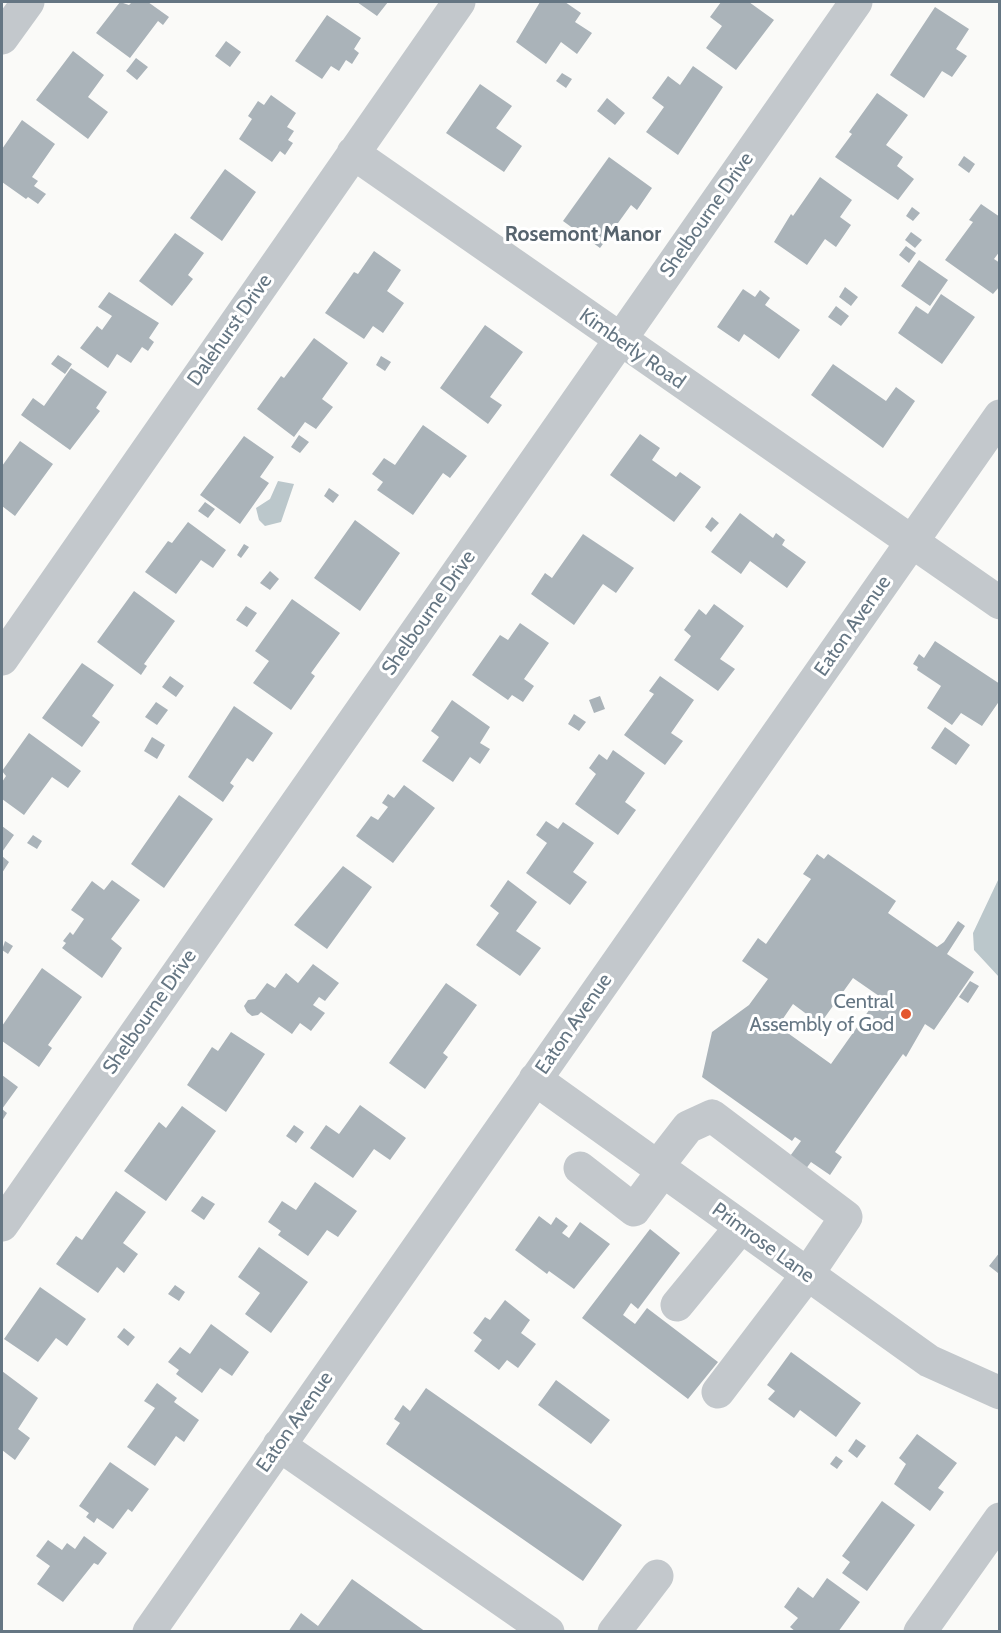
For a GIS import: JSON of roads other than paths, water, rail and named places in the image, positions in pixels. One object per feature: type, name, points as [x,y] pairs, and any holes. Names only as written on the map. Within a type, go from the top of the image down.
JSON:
[{"type":"street","points":[[2,38],[28,2]]},
{"type":"street","name":"Dalehurst Drive","points":[[2,659],[459,2]]},
{"type":"street","name":"Shelbourne Drive","points":[[2,1225],[856,2]]},
{"type":"street","name":"Kimberly Road","points":[[353,153],[999,603]]},
{"type":"street","name":"Eaton Avenue","points":[[148,1632],[999,416]]},
{"type":"street","name":"Primrose Lane","points":[[535,1079],[929,1361],[999,1393]]},
{"type":"street","points":[[580,1168],[634,1210],[688,1127],[712,1116],[846,1217],[807,1275],[718,1392]]},
{"type":"street","points":[[677,1305],[741,1227]]},
{"type":"street","points":[[279,1445],[548,1632]]},
{"type":"street","points":[[920,1632],[999,1519]]},
{"type":"street","points":[[614,1632],[657,1576]]},
{"type":"place","name":"Central Assembly of God","points":[[906,1014]]},
{"type":"district","name":"Rosemont Manor","points":[[583,235]]}]
